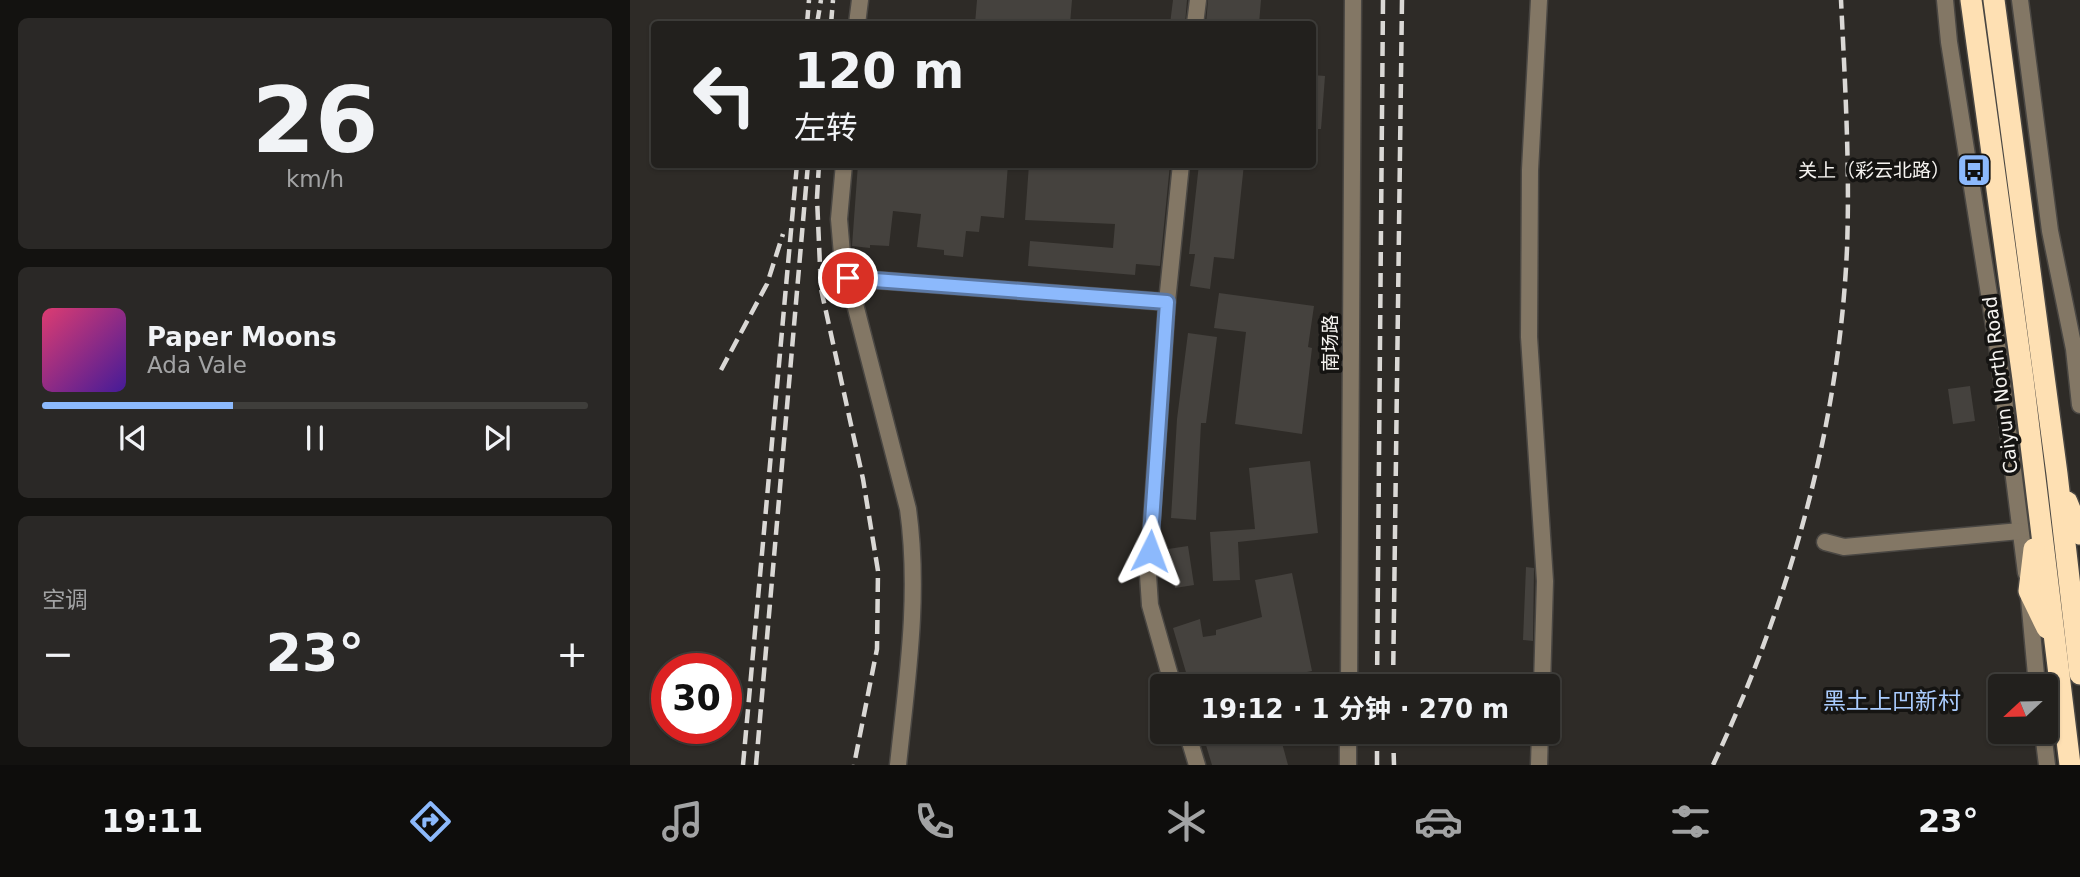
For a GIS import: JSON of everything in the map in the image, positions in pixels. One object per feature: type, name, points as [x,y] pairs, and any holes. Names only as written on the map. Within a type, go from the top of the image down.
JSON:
[{"type":"highway","name":"Caiyun North Road","points":[[1971,0],[2024,379],[2070,765]]},
{"type":"highway","points":[[1994,0],[2078,636],[2080,674]]},
{"type":"highway","points":[[2057,474],[2080,534]]},
{"type":"highway","points":[[2038,513],[2029,591],[2054,642]]},
{"type":"street","points":[[858,21],[860,0]]},
{"type":"street","points":[[1195,21],[1198,0]]},
{"type":"street","name":"南场路","points":[[1349,674],[1353,0]]},
{"type":"street","points":[[1539,0],[1530,170],[1530,337],[1545,581],[1542,674]]},
{"type":"street","points":[[1945,0],[1998,351],[2029,591],[2037,674]]},
{"type":"street","points":[[2020,0],[2050,231],[2074,349],[2080,405]]},
{"type":"street","points":[[844,168],[839,219],[842,254],[908,509],[914,548],[913,622],[898,765]]},
{"type":"street","points":[[1170,674],[1150,605],[1148,575],[1167,302],[1181,168]]},
{"type":"street","points":[[848,278],[1167,302]]},
{"type":"street","points":[[1825,542],[1844,547],[2020,531]]},
{"type":"street","points":[[1191,744],[1197,765]]},
{"type":"street","points":[[1348,765],[1349,744]]},
{"type":"street","points":[[1539,765],[1540,744]]},
{"type":"street","points":[[2044,744],[2047,765]]},
{"type":"building","points":[[977,0],[1072,0],[1070,21],[975,21]]},
{"type":"building","points":[[1173,0],[1187,0],[1185,21],[1170,21]]},
{"type":"building","points":[[1208,0],[1261,0],[1259,21],[1206,21]]},
{"type":"building","points":[[1316,75],[1325,76],[1321,129],[1316,129]]},
{"type":"building","points":[[858,168],[1008,168],[1004,218],[981,216],[979,232],[966,231],[963,257],[944,255],[944,250],[917,247],[921,214],[893,211],[889,246],[852,246]]},
{"type":"building","points":[[1029,168],[1170,168],[1160,266],[1136,264],[1135,275],[1028,266],[1030,241],[1113,248],[1115,224],[1025,220]]},
{"type":"building","points":[[1199,168],[1244,168],[1234,259],[1214,257],[1210,289],[1190,286],[1195,254],[1189,254]]},
{"type":"building","points":[[1219,293],[1314,306],[1308,347],[1312,348],[1302,434],[1235,424],[1246,332],[1214,328]]},
{"type":"building","points":[[1188,333],[1217,337],[1206,423],[1201,423],[1196,520],[1171,518],[1177,419]]},
{"type":"building","points":[[1970,386],[1975,421],[1953,424],[1948,389]]},
{"type":"building","points":[[1310,461],[1318,533],[1238,542],[1240,580],[1213,581],[1210,532],[1255,529],[1249,468]]},
{"type":"building","points":[[1188,546],[1194,585],[1175,588],[1168,549]]},
{"type":"building","points":[[1526,567],[1534,568],[1533,641],[1523,640]]},
{"type":"building","points":[[1292,573],[1312,671],[1297,674],[1186,674],[1173,628],[1200,619],[1203,637],[1216,635],[1216,630],[1262,617],[1255,580]]},
{"type":"building","points":[[1206,744],[1282,744],[1288,765],[1212,765]]},
{"type":"railway","points":[[807,21],[809,0]]},
{"type":"railway","points":[[818,21],[821,0]]},
{"type":"railway","points":[[831,21],[833,0]]},
{"type":"railway","points":[[1377,674],[1383,0]]},
{"type":"railway","points":[[1393,674],[1402,0]]},
{"type":"railway","points":[[1713,765],[1765,641],[1787,578],[1806,514],[1833,383],[1842,316],[1848,218],[1841,0]]},
{"type":"railway","points":[[743,765],[797,168]]},
{"type":"railway","points":[[756,765],[808,168]]},
{"type":"railway","points":[[819,168],[817,198],[821,289],[863,479],[878,571],[877,649],[854,765]]},
{"type":"railway","points":[[721,370],[767,284],[783,234]]},
{"type":"railway","points":[[1377,744],[1377,765]]},
{"type":"railway","points":[[1393,744],[1394,765]]},
{"type":"place","name":"关上（彩云北路）","points":[[1974,170]]},
{"type":"district","name":"黑土上凹新村","points":[[1892,701]]},
{"type":"route","points":[[848,278],[1167,302],[1150,551]]}]
